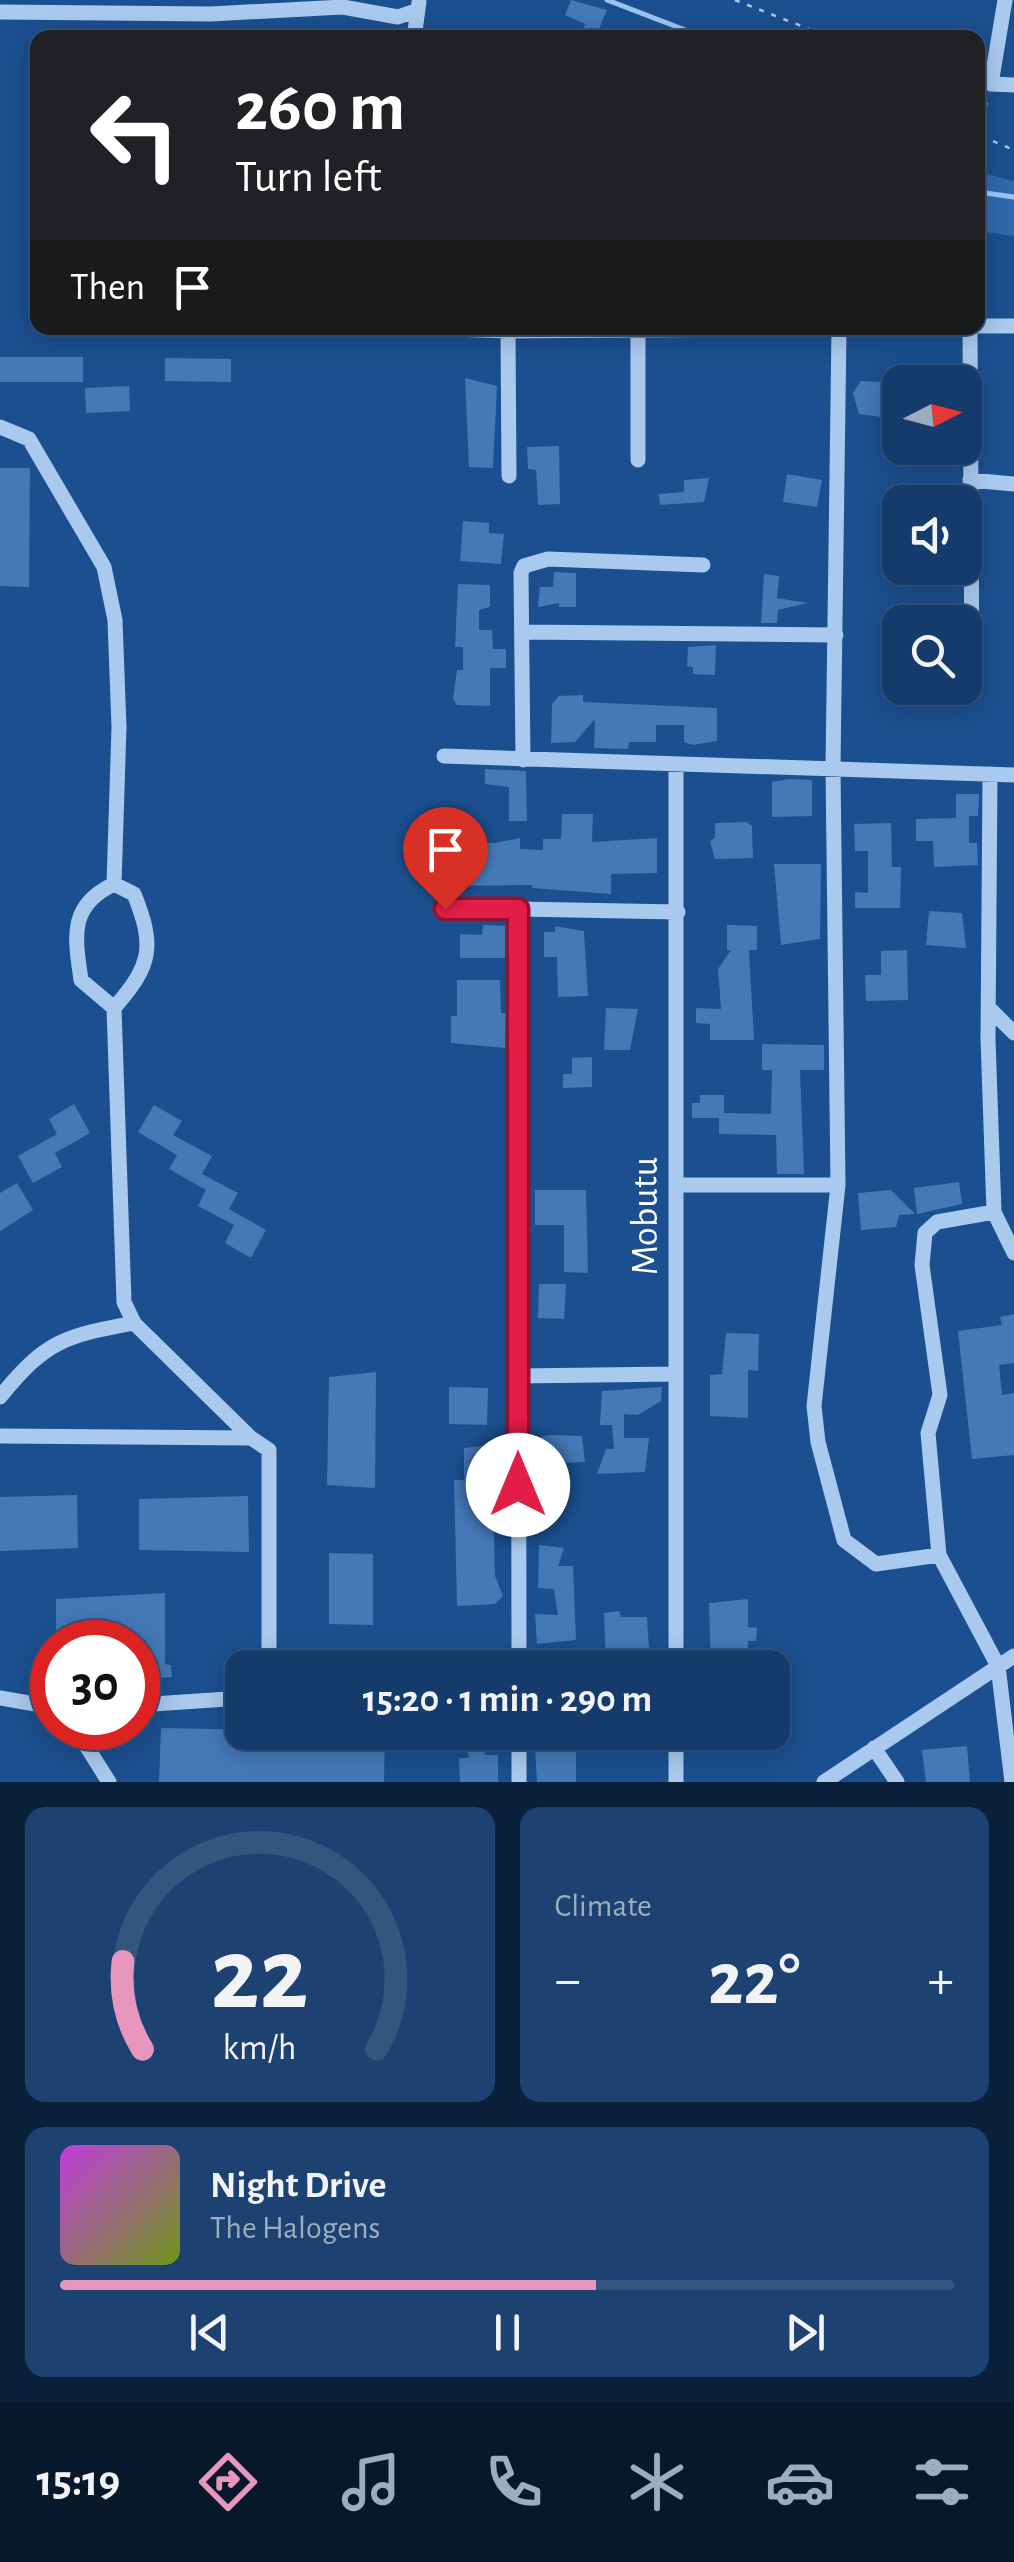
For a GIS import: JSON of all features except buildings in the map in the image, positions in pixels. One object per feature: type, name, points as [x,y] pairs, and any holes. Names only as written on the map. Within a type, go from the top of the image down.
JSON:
[{"type":"street","points":[[1005,0],[991,84],[1014,85]]},
{"type":"street","points":[[0,12],[82,6],[344,3],[398,16],[419,5]]},
{"type":"street","points":[[417,30],[419,5]]},
{"type":"street","points":[[985,327],[1014,326]]},
{"type":"street","points":[[508,335],[510,476]]},
{"type":"street","points":[[638,335],[638,460]]},
{"type":"street","points":[[839,335],[832,767],[838,1185],[814,1406],[829,1487],[844,1540],[876,1564],[939,1555]]},
{"type":"street","points":[[971,605],[974,335]]},
{"type":"street","points":[[0,427],[29,439],[104,567],[115,620],[119,727],[114,884]]},
{"type":"street","points":[[970,480],[1014,484]]},
{"type":"street","points":[[522,760],[521,573],[532,561],[703,565]]},
{"type":"street","points":[[522,632],[836,635]]},
{"type":"street","points":[[444,756],[1014,775]]},
{"type":"street","name":"Mobutu","points":[[676,765],[676,1650]]},
{"type":"street","points":[[990,774],[994,1212],[1014,1253]]},
{"type":"street","points":[[114,884],[134,894],[150,933],[139,980],[114,1008],[124,1302],[134,1323],[251,1438],[269,1450],[270,1650]]},
{"type":"street","points":[[114,884],[94,894],[74,928],[81,980],[114,1008]]},
{"type":"street","points":[[445,909],[678,912]]},
{"type":"street","points":[[518,909],[519,1650]]},
{"type":"street","points":[[990,1009],[1014,1033]]},
{"type":"street","points":[[676,1185],[838,1185]]},
{"type":"street","points":[[994,1212],[938,1222],[925,1233],[922,1265],[940,1395],[928,1433],[939,1555],[998,1666],[1012,1782]]},
{"type":"street","points":[[0,1397],[20,1372],[65,1336],[134,1323]]},
{"type":"street","points":[[518,1376],[675,1374]]},
{"type":"street","points":[[0,1436],[251,1438]]},
{"type":"street","points":[[824,1782],[1014,1656]]},
{"type":"street","points":[[0,1698],[30,1703]]},
{"type":"street","points":[[160,1704],[225,1699]]},
{"type":"street","points":[[874,1748],[897,1782]]},
{"type":"street","points":[[89,1750],[109,1782]]},
{"type":"street","points":[[519,1750],[519,1782]]},
{"type":"street","points":[[676,1750],[676,1782]]},
{"type":"path","points":[[735,0],[812,30]]},
{"type":"path","points":[[985,112],[991,84]]},
{"type":"path","points":[[985,137],[1014,150]]},
{"type":"shaded area","points":[[985,174],[1014,181],[1014,236],[985,232]]},
{"type":"waterway","points":[[607,0],[685,30]]},
{"type":"waterway","points":[[985,193],[1014,197]]},
{"type":"route","points":[[445,909],[518,909],[518,1485]]}]
